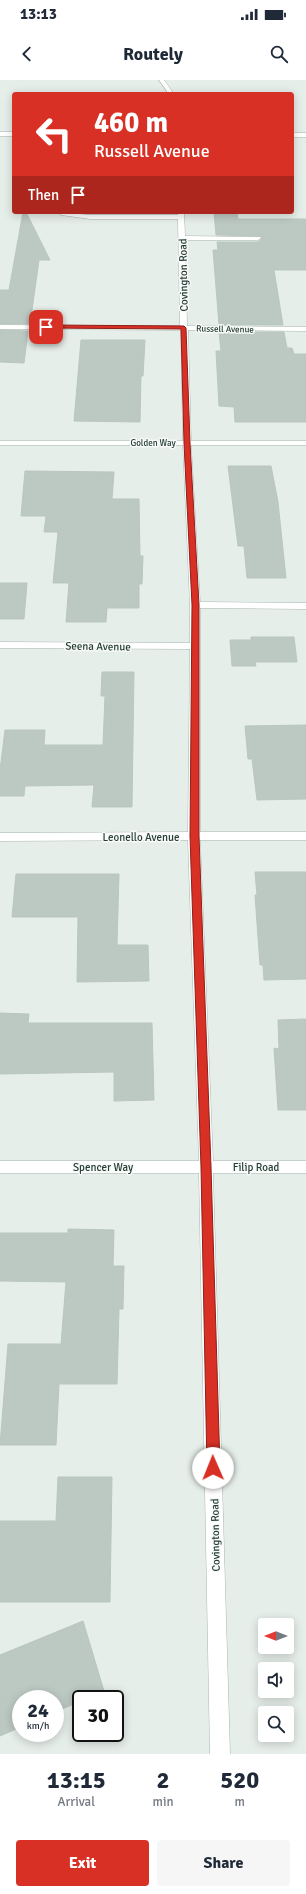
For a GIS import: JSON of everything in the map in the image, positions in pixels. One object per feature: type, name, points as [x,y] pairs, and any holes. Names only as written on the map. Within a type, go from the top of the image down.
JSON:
[{"type":"street","points":[[161,80],[170,92]]},
{"type":"street","points":[[0,134],[12,134]]},
{"type":"street","points":[[294,135],[306,135]]},
{"type":"street","points":[[68,214],[90,217],[181,214]]},
{"type":"street","name":"Covington Road","points":[[181,214],[187,443],[195,605],[194,836],[206,1167],[220,1754]]},
{"type":"street","points":[[182,238],[258,238]]},
{"type":"street","name":"Russell Avenue","points":[[0,327],[306,329]]},
{"type":"street","name":"Golden Way","points":[[0,443],[306,443]]},
{"type":"street","points":[[195,605],[306,606]]},
{"type":"street","name":"Seena Avenue","points":[[0,645],[171,648],[195,646]]},
{"type":"street","name":"Leonello Avenue","points":[[0,838],[306,836]]},
{"type":"street","name":"Spencer Way","points":[[0,1167],[206,1167]]},
{"type":"street","name":"Filip Road","points":[[206,1167],[306,1167]]},
{"type":"building","points":[[23,214],[27,214],[50,260],[39,260],[30,324],[0,324],[0,290],[9,290]]},
{"type":"building","points":[[214,214],[237,214],[238,219],[306,219],[306,270],[274,270],[283,325],[219,325],[213,250],[218,250],[217,242],[258,242],[262,238],[260,236],[216,235]]},
{"type":"building","points":[[0,330],[28,331],[24,363],[0,362]]},
{"type":"building","points":[[219,332],[284,332],[287,348],[292,348],[294,354],[306,354],[306,422],[235,422],[234,407],[219,406],[216,351],[221,351]]},
{"type":"building","points":[[81,340],[145,340],[143,376],[141,376],[140,422],[74,421]]},
{"type":"building","points":[[228,466],[271,466],[278,502],[286,578],[247,578],[244,546],[238,546]]},
{"type":"building","points":[[25,471],[114,472],[112,499],[139,499],[140,556],[143,556],[142,584],[139,584],[139,608],[107,608],[106,622],[66,622],[69,583],[53,583],[58,532],[44,532],[46,516],[21,516]]},
{"type":"building","points":[[0,583],[27,583],[24,619],[0,619]]},
{"type":"building","points":[[251,637],[294,637],[297,662],[255,662],[256,666],[232,666],[230,640],[251,640]]},
{"type":"building","points":[[102,672],[134,672],[132,807],[92,807],[94,785],[25,786],[24,796],[0,796],[0,770],[5,730],[45,730],[44,745],[103,745],[105,696],[101,696]]},
{"type":"building","points":[[306,725],[306,799],[257,800],[252,759],[248,759],[245,726]]},
{"type":"building","points":[[255,872],[306,872],[306,979],[264,980],[263,965],[260,965],[255,895],[257,895]]},
{"type":"building","points":[[16,874],[119,874],[117,945],[148,945],[149,981],[77,982],[78,917],[12,917]]},
{"type":"building","points":[[0,1013],[29,1014],[28,1023],[152,1023],[154,1100],[114,1101],[114,1072],[0,1074]]},
{"type":"building","points":[[306,1019],[306,1110],[278,1110],[274,1048],[279,1049],[278,1020]]},
{"type":"building","points":[[68,1229],[114,1230],[113,1266],[124,1266],[123,1309],[119,1309],[117,1384],[59,1384],[56,1445],[0,1445],[8,1344],[61,1344],[66,1282],[0,1281],[0,1233],[68,1233]]},
{"type":"building","points":[[58,1477],[112,1477],[110,1602],[0,1602],[0,1521],[56,1521]]},
{"type":"building","points":[[83,1621],[104,1690],[72,1690],[72,1705],[64,1708],[64,1690],[12,1690],[12,1731],[0,1736],[0,1655]]},
{"type":"route","points":[[46,327],[184,328],[187,443],[195,605],[194,836],[206,1167],[213,1468]]}]
